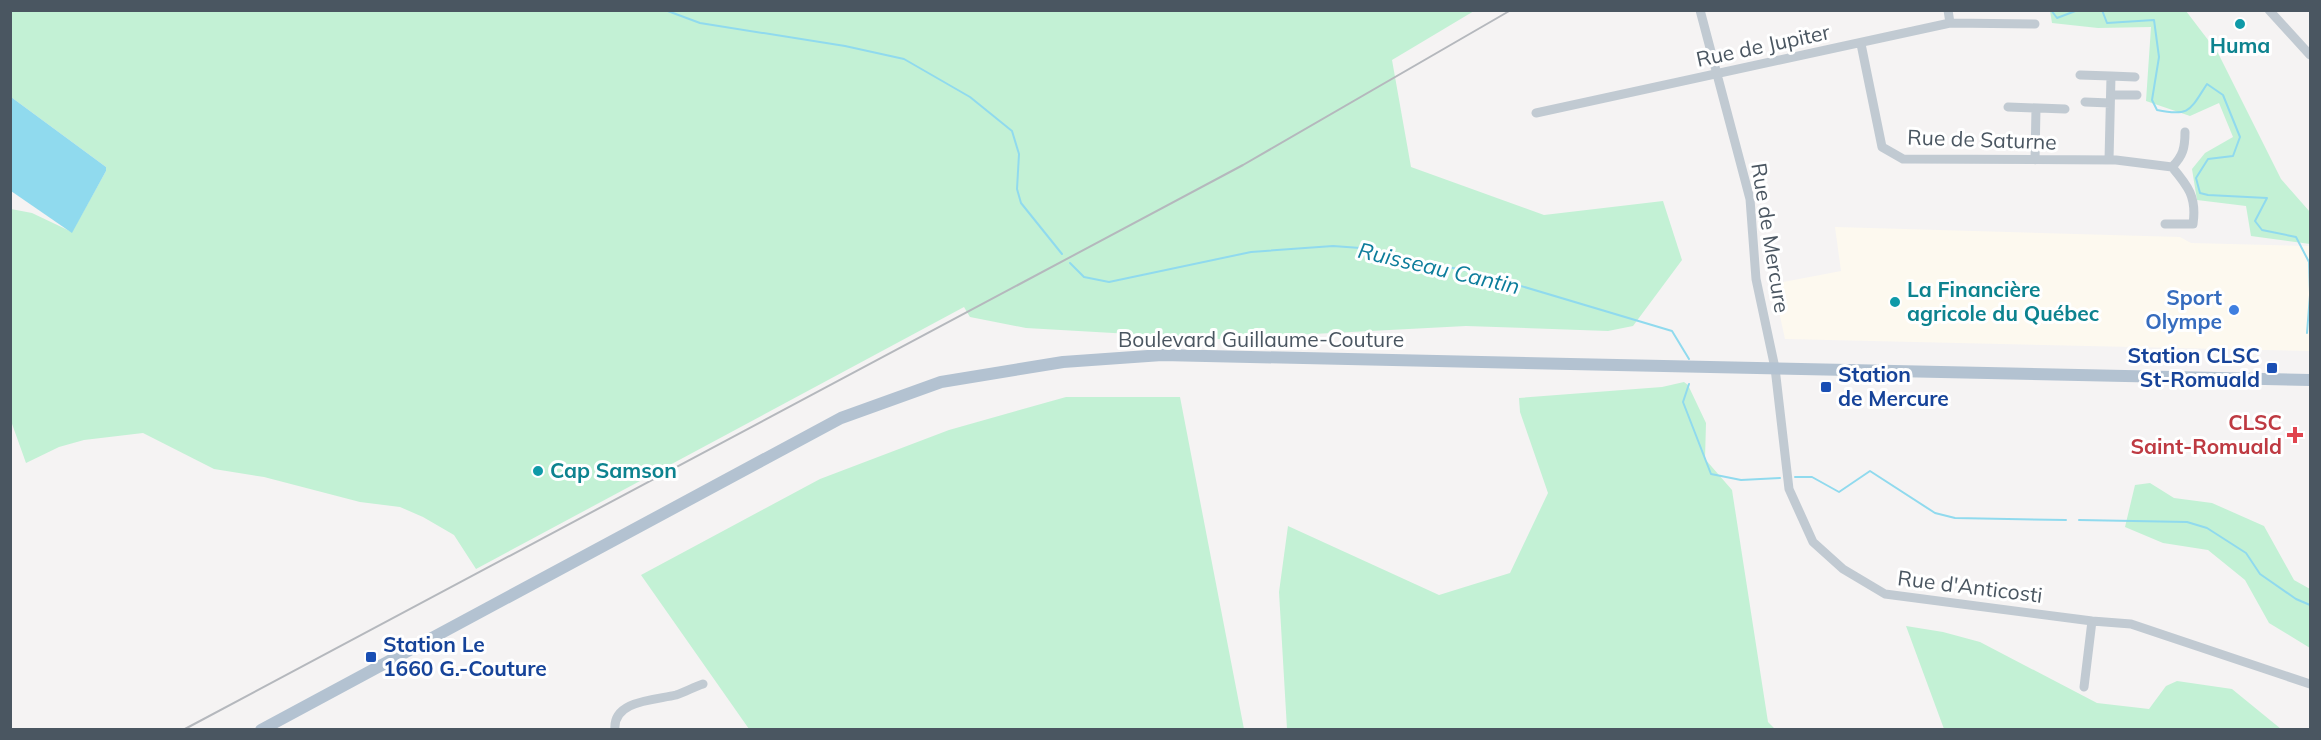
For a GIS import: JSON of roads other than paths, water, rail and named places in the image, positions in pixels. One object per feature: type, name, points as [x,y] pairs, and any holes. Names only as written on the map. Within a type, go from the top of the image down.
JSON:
[{"type":"main road","name":"Boulevard Guillaume-Couture","points":[[261,729],[841,418],[941,382],[1063,362],[1162,355],[2310,380]]},
{"type":"street","name":"Rue de Mercure","points":[[1700,10],[1750,199],[1756,279],[1775,368]]},
{"type":"street","points":[[1948,10],[1950,23]]},
{"type":"street","points":[[2269,10],[2310,55]]},
{"type":"street","name":"Rue de Jupiter","points":[[1536,114],[1950,23],[2035,24]]},
{"type":"street","name":"Rue de Saturne","points":[[1861,44],[1882,147],[1903,159],[2113,160],[2172,167]]},
{"type":"street","points":[[2080,75],[2134,77]]},
{"type":"street","points":[[2111,76],[2113,160]]},
{"type":"street","points":[[2085,102],[2137,95]]},
{"type":"street","points":[[2008,107],[2065,109]]},
{"type":"street","points":[[2035,160],[2037,108]]},
{"type":"street","points":[[2165,224],[2193,224],[2193,198],[2188,186],[2172,167],[2182,157],[2185,132]]},
{"type":"street","name":"Rue d'Anticosti","points":[[1775,368],[1789,489],[1813,542],[1843,569],[1885,594],[2131,624],[2310,684]]},
{"type":"street","points":[[2084,687],[2092,621]]},
{"type":"street","points":[[615,729],[614,724],[625,708],[644,700],[676,694],[703,684]]},
{"type":"water","points":[[11,97],[106,167],[106,171],[72,233],[11,191]]},
{"type":"waterway","name":"Ruisseau Cantin","points":[[665,10],[700,23],[845,46],[904,59],[970,97],[1012,131],[1019,154],[1017,189],[1021,203],[1062,254]]},
{"type":"waterway","points":[[2051,10],[2057,18],[2078,10]]},
{"type":"waterway","points":[[2102,10],[2107,23],[2154,20],[2159,57],[2152,100],[2157,110],[2183,112],[2197,100],[2207,84],[2223,95],[2240,137],[2233,156],[2208,159],[2196,178],[2200,193],[2267,198],[2255,221],[2262,230],[2296,237],[2309,262],[2310,293]]},
{"type":"waterway","name":"Ruisseau Cantin","points":[[1070,263],[1084,277],[1109,282],[1251,252],[1333,246],[1374,249],[1421,262],[1474,272],[1672,331],[1689,359]]},
{"type":"waterway","points":[[2307,333],[2310,295]]},
{"type":"waterway","name":"Ruisseau Cantin","points":[[1689,384],[1683,402],[1711,474],[1741,480],[1780,478]]},
{"type":"waterway","name":"Ruisseau Cantin","points":[[1795,477],[1812,477],[1839,492],[1870,471],[1935,513],[1955,518],[2066,520]]},
{"type":"waterway","name":"Ruisseau Cantin","points":[[2079,520],[2187,522],[2207,528],[2246,553],[2260,574],[2296,599],[2310,605]]},
{"type":"railway","points":[[183,730],[1243,165],[1511,10]]},
{"type":"place","name":"Huma","points":[[2240,24]]},
{"type":"place","name":"La Financière agricole du Québec","points":[[1895,302]]},
{"type":"place","name":"Sport Olympe","points":[[2234,310]]},
{"type":"place","name":"Station CLSC St-Romuald","points":[[2272,368]]},
{"type":"place","name":"Station de Mercure","points":[[1826,387]]},
{"type":"place","name":"CLSC Saint-Romuald","points":[[2295,435]]},
{"type":"place","name":"Cap Samson","points":[[538,471]]},
{"type":"place","name":"Station Le 1660 G.-Couture","points":[[371,657]]}]
